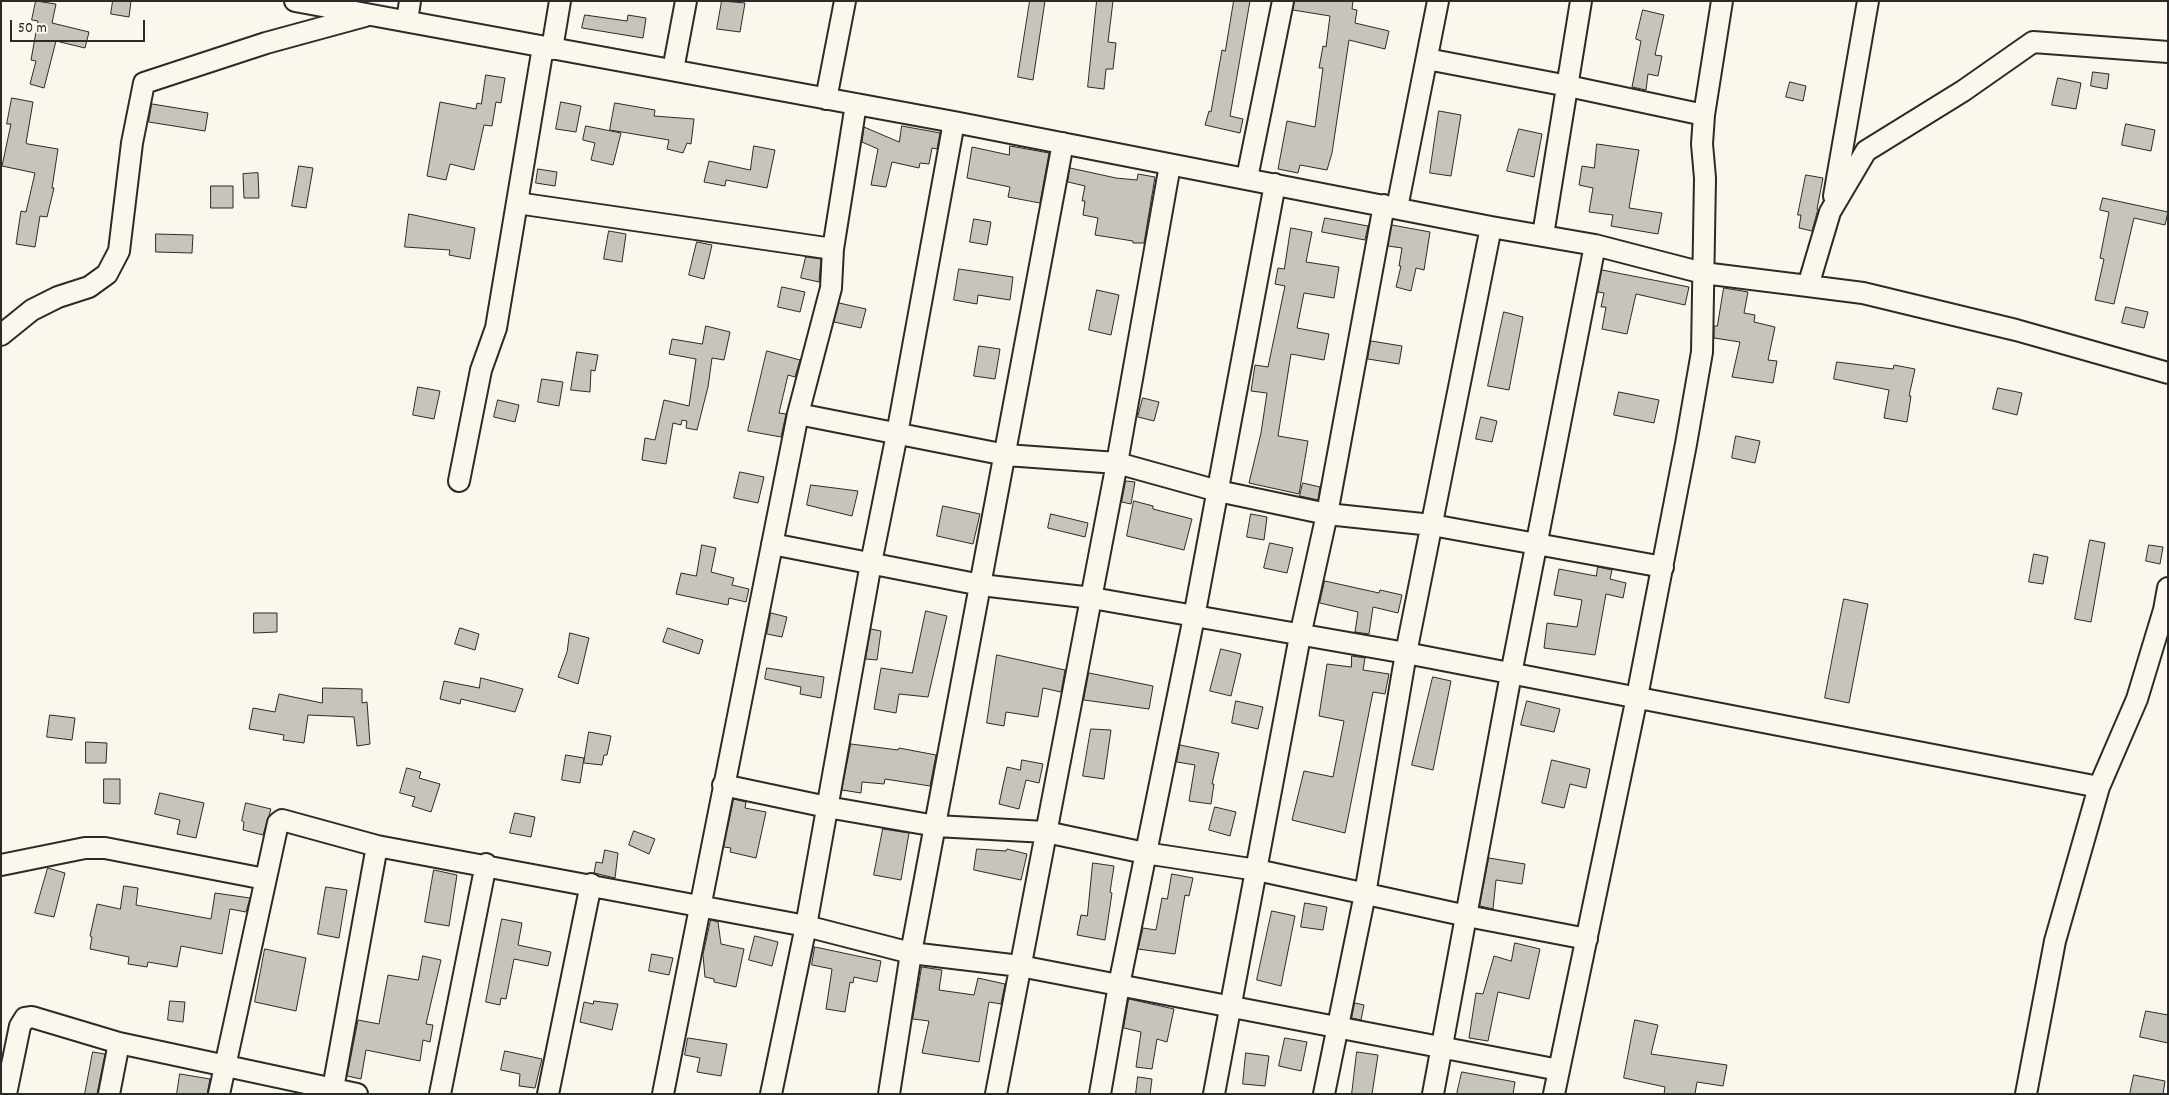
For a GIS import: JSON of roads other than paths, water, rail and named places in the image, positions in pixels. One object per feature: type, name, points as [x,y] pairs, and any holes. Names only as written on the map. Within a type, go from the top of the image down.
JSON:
[{"type":"street","points":[[295,1],[370,15]]},
{"type":"street","points":[[459,481],[481,370],[496,328],[517,203],[547,48],[560,1]]},
{"type":"street","points":[[673,70],[686,1]]},
{"type":"street","points":[[826,99],[845,1]]},
{"type":"street","points":[[1247,178],[1283,1]]},
{"type":"street","points":[[1214,1094],[1300,636],[1390,207],[1438,1]]},
{"type":"street","points":[[1544,235],[1581,1]]},
{"type":"street","points":[[1554,1094],[1637,697],[1702,352],[1704,116],[1722,1]]},
{"type":"street","points":[[1808,286],[1830,212],[1868,1]]},
{"type":"street","points":[[1,336],[32,310],[58,297],[89,287],[108,274],[119,251],[132,143],[144,83],[266,43],[370,15],[408,11],[547,48],[954,122],[1491,227],[1544,235],[1595,245],[1703,273],[1863,293],[2016,330],[2168,373]]},
{"type":"street","points":[[1830,212],[1866,151],[1963,91],[2033,42],[2168,52]]},
{"type":"street","points":[[1426,59],[1568,86],[1704,116]]},
{"type":"street","points":[[663,1094],[699,904],[798,414],[831,288],[833,249],[856,104]]},
{"type":"street","points":[[771,1094],[806,926],[871,563],[897,434],[954,122]]},
{"type":"street","points":[[889,1094],[911,953],[1006,455],[1063,143]]},
{"type":"street","points":[[996,1094],[1118,462],[1170,165]]},
{"type":"street","points":[[1100,1094],[1118,985],[1194,617],[1275,184]]},
{"type":"street","points":[[517,203],[833,249]]},
{"type":"street","points":[[1324,1094],[1365,894],[1406,653],[1491,227]]},
{"type":"street","points":[[1433,1094],[1511,674],[1595,245]]},
{"type":"street","points":[[798,414],[1006,455],[1118,462],[1218,491],[1327,514],[1432,525],[1662,567]]},
{"type":"street","points":[[772,544],[981,585],[1092,598],[1300,636],[1406,653],[2099,787]]},
{"type":"street","points":[[2026,1094],[2055,940],[2099,787],[2137,699],[2164,610],[2168,588]]},
{"type":"street","points":[[723,785],[827,807],[936,826],[1046,832],[1145,853],[1257,870],[1467,916],[1587,939]]},
{"type":"street","points":[[219,1094],[265,879],[278,824],[282,820],[377,846],[486,864],[699,904],[806,926],[911,953],[1020,966],[1559,1070]]},
{"type":"street","points":[[333,1092],[377,846]]},
{"type":"street","points":[[1,865],[85,848],[106,848],[265,879]]},
{"type":"street","points":[[440,1094],[486,864]]},
{"type":"street","points":[[548,1094],[591,884]]},
{"type":"street","points":[[6,1094],[20,1026],[25,1018],[32,1017],[119,1043],[225,1065],[333,1092],[357,1094]]},
{"type":"street","points":[[109,1094],[119,1043]]}]
